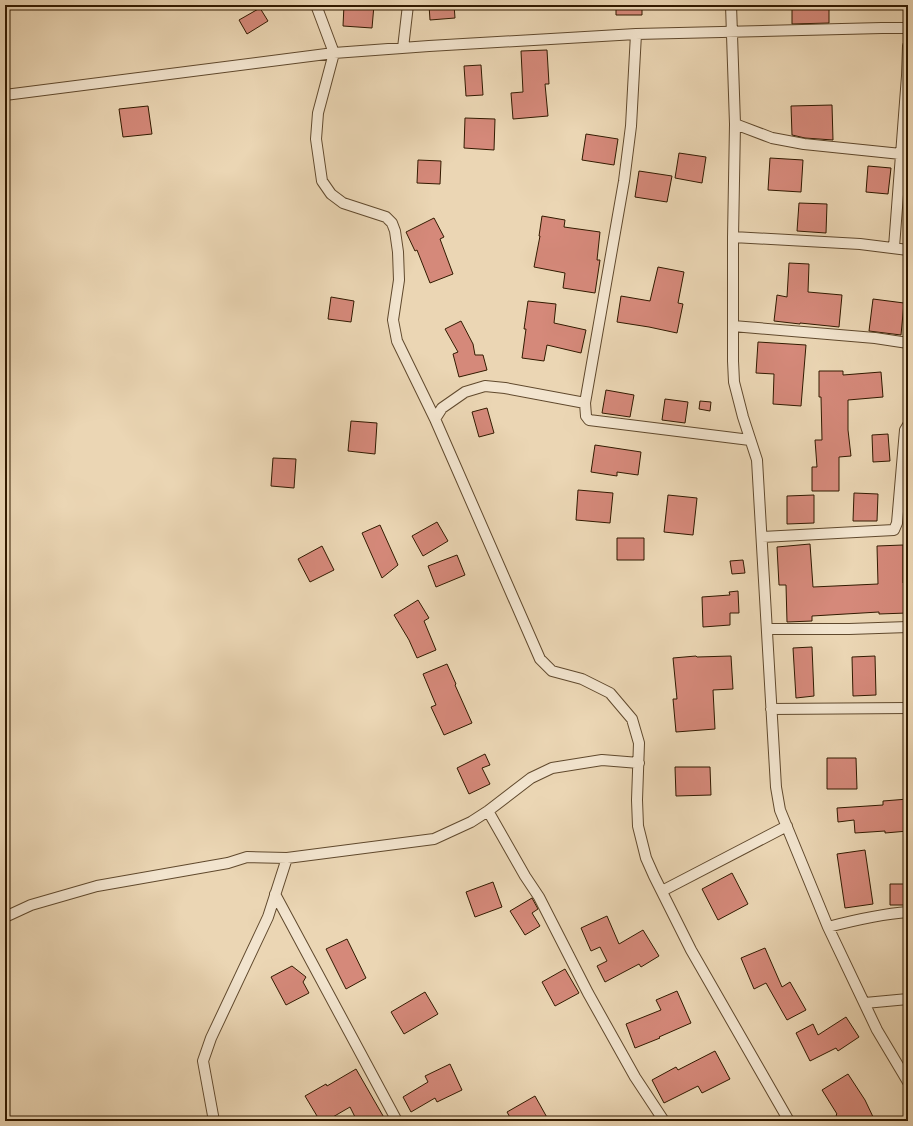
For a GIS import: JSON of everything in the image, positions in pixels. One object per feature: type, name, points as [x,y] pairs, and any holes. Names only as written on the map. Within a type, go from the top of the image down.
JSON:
[{"type":"street","points":[[316,5],[334,54],[318,113],[316,139],[322,181],[331,194],[343,202],[386,217],[392,223],[395,232],[399,280],[393,320],[397,342],[435,419],[540,659],[552,671],[582,679],[610,693],[632,719],[639,743],[637,800],[638,826],[646,858],[691,950],[789,1121]]},
{"type":"street","points":[[404,48],[408,5]]},
{"type":"street","points":[[731,5],[735,124],[733,237],[734,382],[743,417],[757,460],[776,786],[780,810],[828,927],[877,1030],[908,1082]]},
{"type":"street","points":[[5,95],[334,54],[404,48],[636,34],[908,28]]},
{"type":"street","points":[[636,34],[631,126],[624,180],[585,403],[586,416],[589,420],[750,440]]},
{"type":"street","points":[[894,248],[908,76],[908,46]]},
{"type":"street","points":[[735,124],[772,138],[793,142],[901,154]]},
{"type":"street","points":[[733,237],[860,244],[908,250]]},
{"type":"street","points":[[733,326],[908,342]]},
{"type":"street","points":[[435,419],[442,408],[465,392],[485,386],[506,388],[585,403]]},
{"type":"street","points":[[762,537],[894,530],[897,523],[905,430],[908,425]]},
{"type":"street","points":[[767,628],[850,629],[908,627]]},
{"type":"street","points":[[771,709],[908,708]]},
{"type":"street","points":[[5,917],[31,905],[97,886],[228,863],[247,856],[287,858],[434,839],[471,822],[531,778],[552,768],[602,760],[639,763]]},
{"type":"street","points":[[488,811],[525,876],[539,897],[588,993],[635,1076],[664,1121]]},
{"type":"street","points":[[662,891],[787,826]]},
{"type":"street","points":[[214,1121],[203,1061],[211,1038],[268,917],[287,858]]},
{"type":"street","points":[[275,894],[397,1121]]},
{"type":"street","points":[[828,927],[864,917],[908,912]]},
{"type":"street","points":[[865,1003],[908,1000]]},
{"type":"building","points":[[344,5],[374,5],[372,28],[343,26]]},
{"type":"building","points":[[429,5],[454,5],[455,18],[430,20]]},
{"type":"building","points":[[616,5],[642,5],[642,15],[616,15]]},
{"type":"building","points":[[792,5],[829,5],[829,23],[792,24]]},
{"type":"building","points":[[260,8],[268,21],[247,34],[239,20]]},
{"type":"building","points":[[547,50],[549,84],[545,84],[548,116],[513,119],[511,93],[523,92],[521,51]]},
{"type":"building","points":[[481,65],[483,95],[466,96],[464,66]]},
{"type":"building","points":[[832,105],[833,140],[805,138],[792,135],[791,106]]},
{"type":"building","points":[[148,106],[152,134],[123,137],[119,109]]},
{"type":"building","points":[[465,118],[495,119],[494,150],[464,148]]},
{"type":"building","points":[[586,134],[618,139],[614,165],[582,160]]},
{"type":"building","points":[[679,153],[706,157],[702,183],[675,178]]},
{"type":"building","points":[[770,158],[803,160],[801,192],[768,190]]},
{"type":"building","points":[[418,160],[441,161],[440,184],[417,183]]},
{"type":"building","points":[[868,166],[891,168],[888,194],[866,192]]},
{"type":"building","points":[[639,171],[672,176],[667,202],[635,197]]},
{"type":"building","points":[[799,203],[827,204],[826,233],[797,231]]},
{"type":"building","points":[[542,216],[565,220],[564,227],[600,232],[597,260],[600,260],[595,293],[563,288],[565,273],[534,267]]},
{"type":"building","points":[[434,218],[444,237],[440,239],[453,274],[430,283],[417,250],[415,251],[406,232]]},
{"type":"building","points":[[789,263],[809,264],[808,292],[842,295],[839,327],[774,321],[777,295],[787,297]]},
{"type":"building","points":[[658,267],[684,272],[678,303],[683,304],[677,333],[617,322],[621,296],[650,301]]},
{"type":"building","points":[[331,297],[354,301],[351,322],[328,319]]},
{"type":"building","points":[[873,299],[904,303],[901,335],[869,331]]},
{"type":"building","points":[[528,301],[556,304],[554,323],[586,330],[581,353],[547,345],[544,361],[522,358]]},
{"type":"building","points":[[461,321],[473,344],[475,355],[483,355],[487,370],[459,377],[453,354],[458,352],[445,329]]},
{"type":"building","points":[[758,342],[806,345],[801,406],[773,404],[774,374],[756,373]]},
{"type":"building","points":[[819,371],[843,371],[843,375],[881,372],[883,397],[848,400],[848,430],[851,456],[839,457],[839,491],[812,491],[812,467],[817,467],[815,440],[822,440]]},
{"type":"building","points":[[606,390],[634,395],[630,417],[602,413]]},
{"type":"building","points":[[665,399],[688,402],[685,423],[662,420]]},
{"type":"building","points":[[700,401],[711,402],[710,411],[699,409]]},
{"type":"building","points":[[487,408],[494,433],[479,437],[472,412]]},
{"type":"building","points":[[351,421],[377,423],[375,454],[348,451]]},
{"type":"building","points":[[888,434],[890,461],[873,462],[872,435]]},
{"type":"building","points":[[595,445],[641,452],[638,475],[617,472],[617,476],[591,472]]},
{"type":"building","points":[[273,458],[296,459],[294,488],[271,486]]},
{"type":"building","points":[[578,490],[613,493],[610,523],[576,520]]},
{"type":"building","points":[[854,493],[878,494],[877,521],[853,521]]},
{"type":"building","points":[[668,495],[697,498],[693,535],[664,532]]},
{"type":"building","points":[[814,495],[814,523],[787,524],[787,496]]},
{"type":"building","points":[[437,522],[448,541],[423,556],[412,536]]},
{"type":"building","points":[[380,525],[398,565],[382,578],[362,533]]},
{"type":"building","points":[[617,538],[644,538],[644,560],[617,560]]},
{"type":"building","points":[[810,544],[813,587],[878,584],[877,546],[903,545],[903,583],[908,583],[907,613],[879,614],[879,612],[812,616],[812,621],[787,622],[786,585],[779,585],[777,547]]},
{"type":"building","points":[[322,546],[334,570],[310,582],[298,559]]},
{"type":"building","points":[[457,555],[465,575],[436,587],[428,566]]},
{"type":"building","points":[[743,560],[745,573],[732,574],[730,561]]},
{"type":"building","points":[[738,591],[739,613],[730,613],[730,625],[703,627],[702,597],[730,595],[729,592]]},
{"type":"building","points":[[418,600],[429,618],[424,621],[436,650],[417,658],[409,640],[394,615]]},
{"type":"building","points":[[812,647],[814,696],[796,698],[793,648]]},
{"type":"building","points":[[696,656],[731,656],[733,689],[713,690],[715,729],[676,732],[673,699],[677,699],[673,658]]},
{"type":"building","points":[[875,656],[876,695],[853,696],[852,657]]},
{"type":"building","points":[[447,664],[472,723],[444,735],[431,707],[436,705],[423,674]]},
{"type":"building","points":[[485,754],[490,765],[482,768],[490,784],[469,794],[457,768]]},
{"type":"building","points":[[827,758],[856,758],[857,789],[827,789]]},
{"type":"building","points":[[675,767],[710,767],[711,795],[676,796]]},
{"type":"building","points":[[908,799],[908,831],[855,833],[854,820],[838,822],[837,808],[883,805],[883,801]]},
{"type":"building","points":[[865,850],[873,904],[845,908],[837,854]]},
{"type":"building","points":[[732,873],[748,904],[718,920],[702,889]]},
{"type":"building","points":[[493,882],[502,907],[475,917],[466,892]]},
{"type":"building","points":[[890,884],[907,884],[907,905],[890,905]]},
{"type":"building","points":[[532,898],[538,909],[532,913],[540,926],[525,935],[510,911]]},
{"type":"building","points":[[607,916],[619,944],[643,930],[659,956],[641,967],[639,964],[605,982],[597,966],[607,961],[600,947],[591,951],[581,928]]},
{"type":"building","points":[[347,939],[366,978],[346,989],[326,949]]},
{"type":"building","points":[[765,948],[782,987],[790,982],[806,1010],[787,1020],[766,983],[754,989],[741,958]]},
{"type":"building","points":[[292,966],[306,977],[303,982],[309,993],[286,1005],[271,977]]},
{"type":"building","points":[[565,969],[579,993],[555,1006],[542,982]]},
{"type":"building","points":[[677,991],[691,1023],[635,1048],[626,1024],[661,1010],[656,1000]]},
{"type":"building","points":[[425,992],[438,1014],[404,1034],[391,1012]]},
{"type":"building","points":[[846,1017],[859,1037],[838,1051],[836,1048],[810,1061],[796,1033],[813,1024],[818,1035]]},
{"type":"building","points":[[715,1051],[730,1079],[702,1093],[698,1086],[664,1103],[652,1080],[676,1067],[678,1070]]},
{"type":"building","points":[[450,1064],[462,1090],[437,1102],[435,1098],[411,1112],[403,1097],[428,1082],[425,1076]]},
{"type":"building","points":[[356,1069],[386,1121],[357,1121],[350,1107],[326,1121],[320,1121],[305,1096],[326,1084],[327,1086]]},
{"type":"building","points":[[848,1074],[865,1100],[875,1121],[839,1121],[836,1115],[837,1114],[822,1090]]},
{"type":"building","points":[[535,1096],[549,1121],[512,1121],[507,1112]]}]
